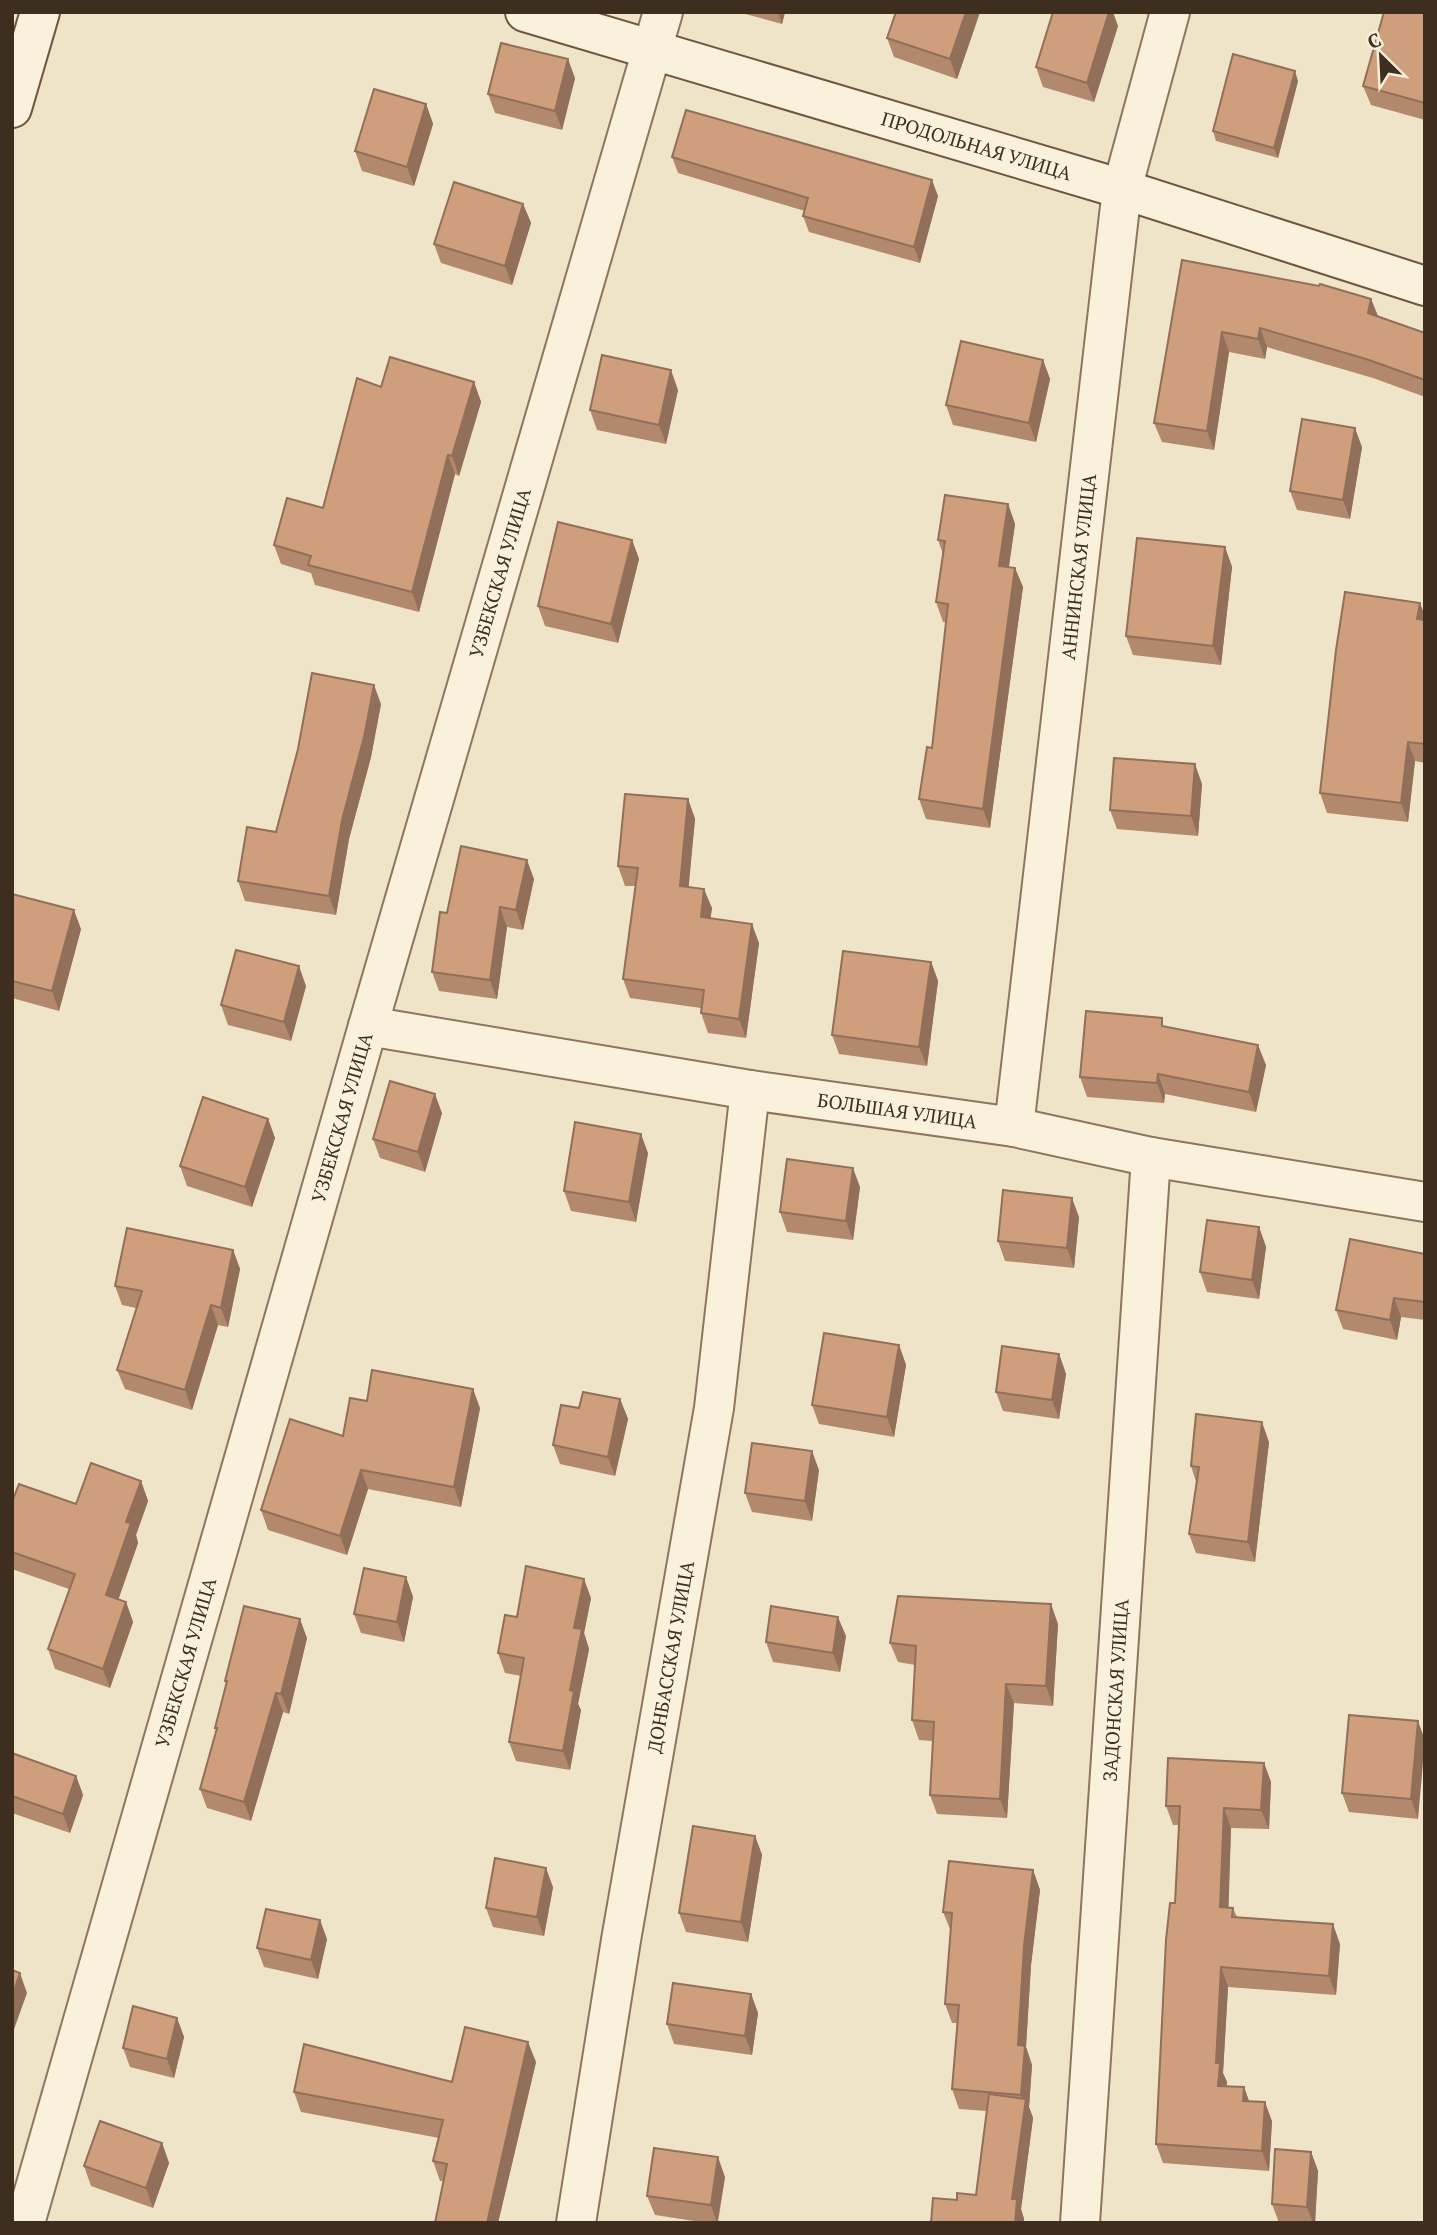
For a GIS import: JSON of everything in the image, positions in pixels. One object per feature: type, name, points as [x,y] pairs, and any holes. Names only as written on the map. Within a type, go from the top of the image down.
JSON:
[{"type":"street","points":[[12,107],[40,12]]},
{"type":"street","name":"ПРОДОЛЬНАЯ УЛИЦА","points":[[525,12],[1122,189],[1425,286]]},
{"type":"street","name":"УЗБЕКСКАЯ УЛИЦА","points":[[25,2223],[368,1026],[663,12]]},
{"type":"street","name":"АННИНСКАЯ УЛИЦА","points":[[1014,1127],[1122,189],[1170,12]]},
{"type":"street","name":"БОЛЬШАЯ УЛИЦА","points":[[368,1026],[750,1090],[1014,1127],[1151,1157],[1425,1202]]},
{"type":"street","name":"ДОНБАССКАЯ УЛИЦА","points":[[576,2223],[623,1927],[714,1408],[750,1090]]},
{"type":"street","name":"ЗАДОНСКАЯ УЛИЦА","points":[[1080,2223],[1151,1157]]},
{"type":"building","points":[[896,12],[966,12],[950,59],[887,38]]},
{"type":"building","points":[[1053,12],[1109,12],[1087,83],[1036,67]]},
{"type":"building","points":[[1384,12],[1425,12],[1425,103],[1363,86]]},
{"type":"building","points":[[501,43],[568,59],[555,111],[488,94]]},
{"type":"building","points":[[1233,54],[1295,71],[1274,148],[1213,131]]},
{"type":"building","points":[[374,89],[426,104],[407,167],[355,151]]},
{"type":"building","points":[[686,110],[932,180],[914,247],[803,216],[808,198],[672,157]]},
{"type":"building","points":[[454,182],[523,204],[505,266],[434,244]]},
{"type":"building","points":[[1182,260],[1319,286],[1320,284],[1371,299],[1368,313],[1425,333],[1425,380],[1366,359],[1260,328],[1258,339],[1222,332],[1207,431],[1154,423]]},
{"type":"building","points":[[961,341],[1043,360],[1029,423],[946,405]]},
{"type":"building","points":[[602,355],[671,370],[659,425],[590,410]]},
{"type":"building","points":[[390,357],[474,382],[452,456],[448,455],[412,592],[308,565],[311,556],[274,545],[287,498],[323,508],[357,378],[381,387]]},
{"type":"building","points":[[1302,419],[1355,428],[1343,500],[1290,491]]},
{"type":"building","points":[[945,495],[1008,504],[999,566],[1015,568],[983,809],[919,799],[927,747],[932,748],[948,604],[936,602],[945,541],[938,540]]},
{"type":"building","points":[[558,522],[632,540],[611,624],[538,606]]},
{"type":"building","points":[[1137,538],[1225,547],[1213,646],[1126,636]]},
{"type":"building","points":[[1345,592],[1420,603],[1417,619],[1425,620],[1425,744],[1408,742],[1401,803],[1320,793]]},
{"type":"building","points":[[312,673],[374,685],[364,737],[342,820],[329,896],[238,881],[247,827],[276,832],[298,749]]},
{"type":"building","points":[[1114,758],[1195,764],[1191,816],[1110,810]]},
{"type":"building","points":[[625,794],[688,799],[680,886],[704,889],[701,917],[752,924],[739,1019],[701,1013],[704,990],[623,979],[638,868],[618,866]]},
{"type":"building","points":[[461,846],[527,860],[516,910],[500,907],[490,980],[432,972],[440,912],[447,913]]},
{"type":"building","points":[[12,894],[74,910],[52,991],[12,981]]},
{"type":"building","points":[[236,950],[299,966],[284,1022],[221,1005]]},
{"type":"building","points":[[843,951],[931,962],[919,1047],[832,1035]]},
{"type":"building","points":[[1086,1011],[1162,1018],[1162,1026],[1258,1045],[1249,1092],[1158,1074],[1157,1083],[1080,1077]]},
{"type":"building","points":[[390,1081],[435,1094],[418,1152],[373,1139]]},
{"type":"building","points":[[203,1097],[268,1119],[245,1187],[180,1166]]},
{"type":"building","points":[[575,1122],[641,1134],[629,1202],[564,1191]]},
{"type":"building","points":[[787,1159],[853,1168],[846,1221],[780,1212]]},
{"type":"building","points":[[1003,1190],[1072,1198],[1067,1248],[998,1241]]},
{"type":"building","points":[[1207,1220],[1259,1227],[1252,1280],[1200,1272]]},
{"type":"building","points":[[127,1228],[233,1250],[221,1308],[211,1305],[185,1390],[117,1370],[142,1291],[115,1286]]},
{"type":"building","points":[[1350,1239],[1425,1254],[1425,1302],[1394,1298],[1390,1320],[1336,1310]]},
{"type":"building","points":[[824,1333],[899,1345],[887,1417],[812,1405]]},
{"type":"building","points":[[1002,1346],[1059,1354],[1052,1400],[996,1392]]},
{"type":"building","points":[[372,1370],[473,1389],[454,1487],[361,1470],[340,1536],[261,1510],[290,1419],[343,1436],[350,1398],[367,1401]]},
{"type":"building","points":[[583,1392],[620,1399],[608,1457],[553,1445],[561,1405],[579,1408]]},
{"type":"building","points":[[1196,1414],[1262,1422],[1248,1542],[1189,1534],[1199,1467],[1191,1466]]},
{"type":"building","points":[[752,1443],[812,1451],[805,1501],[745,1493]]},
{"type":"building","points":[[91,1463],[141,1481],[126,1522],[131,1523],[106,1595],[126,1602],[103,1669],[48,1649],[75,1574],[12,1552],[12,1502],[19,1484],[76,1504]]},
{"type":"building","points":[[526,1566],[584,1579],[574,1628],[582,1629],[570,1690],[574,1691],[563,1751],[509,1742],[524,1658],[498,1653],[505,1615],[517,1617]]},
{"type":"building","points":[[364,1568],[406,1577],[397,1622],[354,1614]]},
{"type":"building","points":[[898,1596],[1051,1604],[1046,1686],[1006,1684],[1000,1799],[930,1795],[934,1722],[912,1720],[916,1646],[890,1643]]},
{"type":"building","points":[[244,1606],[300,1619],[281,1694],[276,1693],[244,1802],[200,1789],[217,1728],[225,1681]]},
{"type":"building","points":[[771,1606],[838,1617],[833,1653],[766,1642]]},
{"type":"building","points":[[1349,1715],[1418,1721],[1411,1799],[1342,1793]]},
{"type":"building","points":[[12,1753],[76,1776],[63,1814],[12,1796]]},
{"type":"building","points":[[1168,1758],[1264,1763],[1261,1810],[1224,1808],[1220,1907],[1233,1908],[1232,1917],[1333,1924],[1329,1976],[1221,1967],[1216,2063],[1220,2063],[1218,2086],[1244,2087],[1243,2101],[1265,2102],[1262,2151],[1156,2144],[1166,1940],[1170,1903],[1175,1903],[1180,1806],[1166,1806]]},
{"type":"building","points":[[693,1826],[755,1836],[741,1922],[679,1913]]},
{"type":"building","points":[[495,1858],[546,1868],[537,1917],[486,1908]]},
{"type":"building","points":[[949,1861],[1033,1870],[1024,1946],[1018,2045],[1025,2046],[1021,2095],[952,2089],[959,2005],[945,2004],[952,1913],[943,1912]]},
{"type":"building","points":[[266,1909],[320,1920],[311,1960],[257,1948]]},
{"type":"building","points":[[12,1970],[20,1973],[12,1996]]},
{"type":"building","points":[[673,1983],[751,1994],[745,2036],[667,2024]]},
{"type":"building","points":[[133,2006],[177,2018],[167,2059],[123,2048]]},
{"type":"building","points":[[465,2027],[528,2042],[487,2223],[435,2223],[447,2164],[433,2161],[443,2120],[294,2092],[304,2044],[452,2082]]},
{"type":"building","points":[[989,2094],[1026,2099],[1012,2199],[1017,2199],[1015,2223],[931,2223],[933,2198],[957,2200],[957,2193],[976,2195]]},
{"type":"building","points":[[100,2121],[162,2143],[146,2188],[84,2166]]},
{"type":"building","points":[[654,2148],[718,2157],[711,2205],[647,2196]]},
{"type":"building","points":[[1275,2149],[1311,2152],[1307,2207],[1272,2204]]}]
